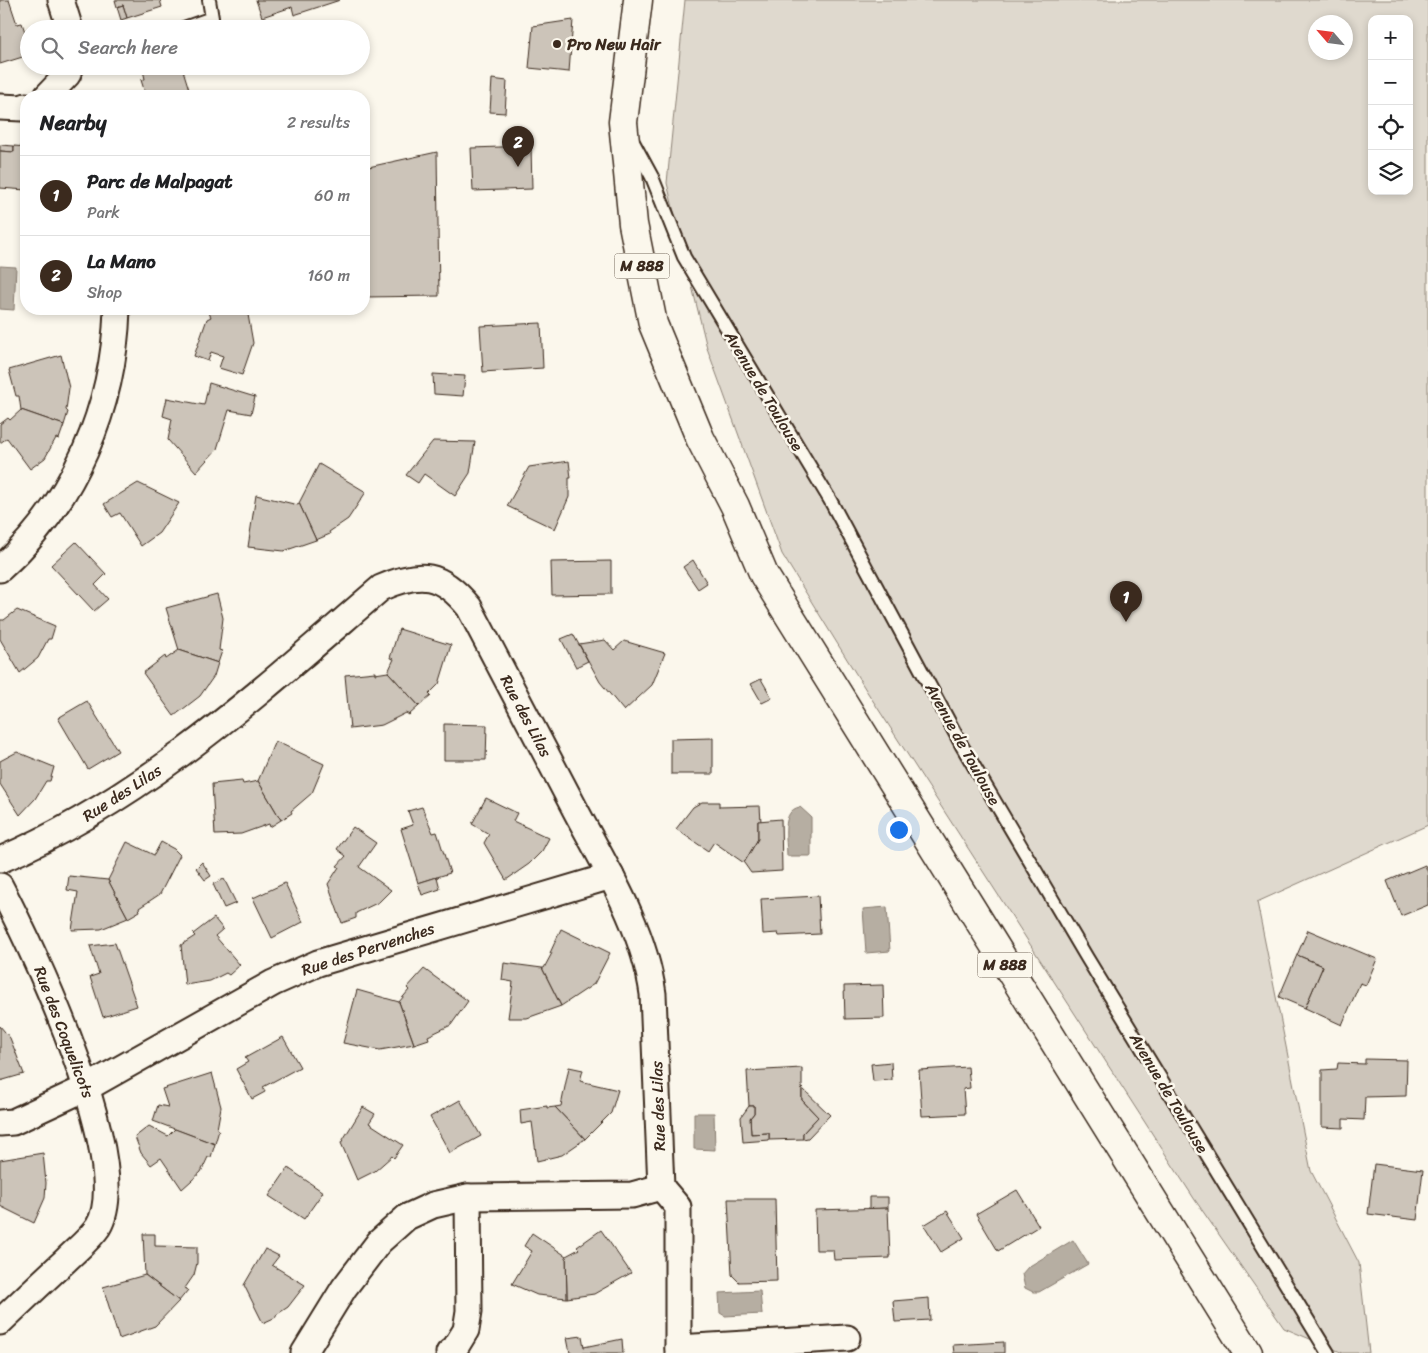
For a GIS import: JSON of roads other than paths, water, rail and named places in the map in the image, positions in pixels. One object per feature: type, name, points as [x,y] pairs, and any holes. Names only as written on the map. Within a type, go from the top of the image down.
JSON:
[{"type":"main road","name":"M 888","points":[[638,0],[622,122],[633,224],[653,324],[700,438],[735,506],[764,576],[1248,1353]]},
{"type":"street","points":[[61,0],[67,20]]},
{"type":"street","points":[[53,90],[67,75]]},
{"type":"street","points":[[0,107],[20,108]]},
{"type":"street","points":[[0,569],[22,550],[55,509],[81,464],[103,408],[116,337],[117,315]]},
{"type":"street","name":"Rue des Lilas","points":[[0,860],[80,820],[150,776],[225,721],[382,588],[405,577],[433,578],[456,590],[469,607],[611,876],[638,933],[649,965],[653,994],[661,1187]]},
{"type":"street","name":"Rue des Pervenches","points":[[0,1123],[13,1122],[88,1088],[273,982],[318,963],[611,876]]},
{"type":"street","name":"Rue des Coquelicots","points":[[0,886],[30,942],[88,1088],[108,1182],[107,1204],[98,1227],[0,1322]]},
{"type":"street","points":[[304,1353],[344,1288],[379,1242],[407,1217],[433,1205],[468,1197],[632,1195],[661,1187],[678,1207],[678,1351],[847,1338]]},
{"type":"street","points":[[449,1353],[455,1348],[466,1330],[469,1311],[468,1197]]},
{"type":"lane","points":[[206,20],[212,18],[209,0]]},
{"type":"lane","name":"Avenue de Toulouse","points":[[622,122],[652,177],[684,257],[830,500],[962,746],[1087,958],[1328,1353]]},
{"type":"place","name":"Pro New Hair","points":[[557,44]]},
{"type":"place","name":"La Mano","points":[[518,167]]},
{"type":"place","name":"Parc de Malpagat","points":[[1126,622]]}]
